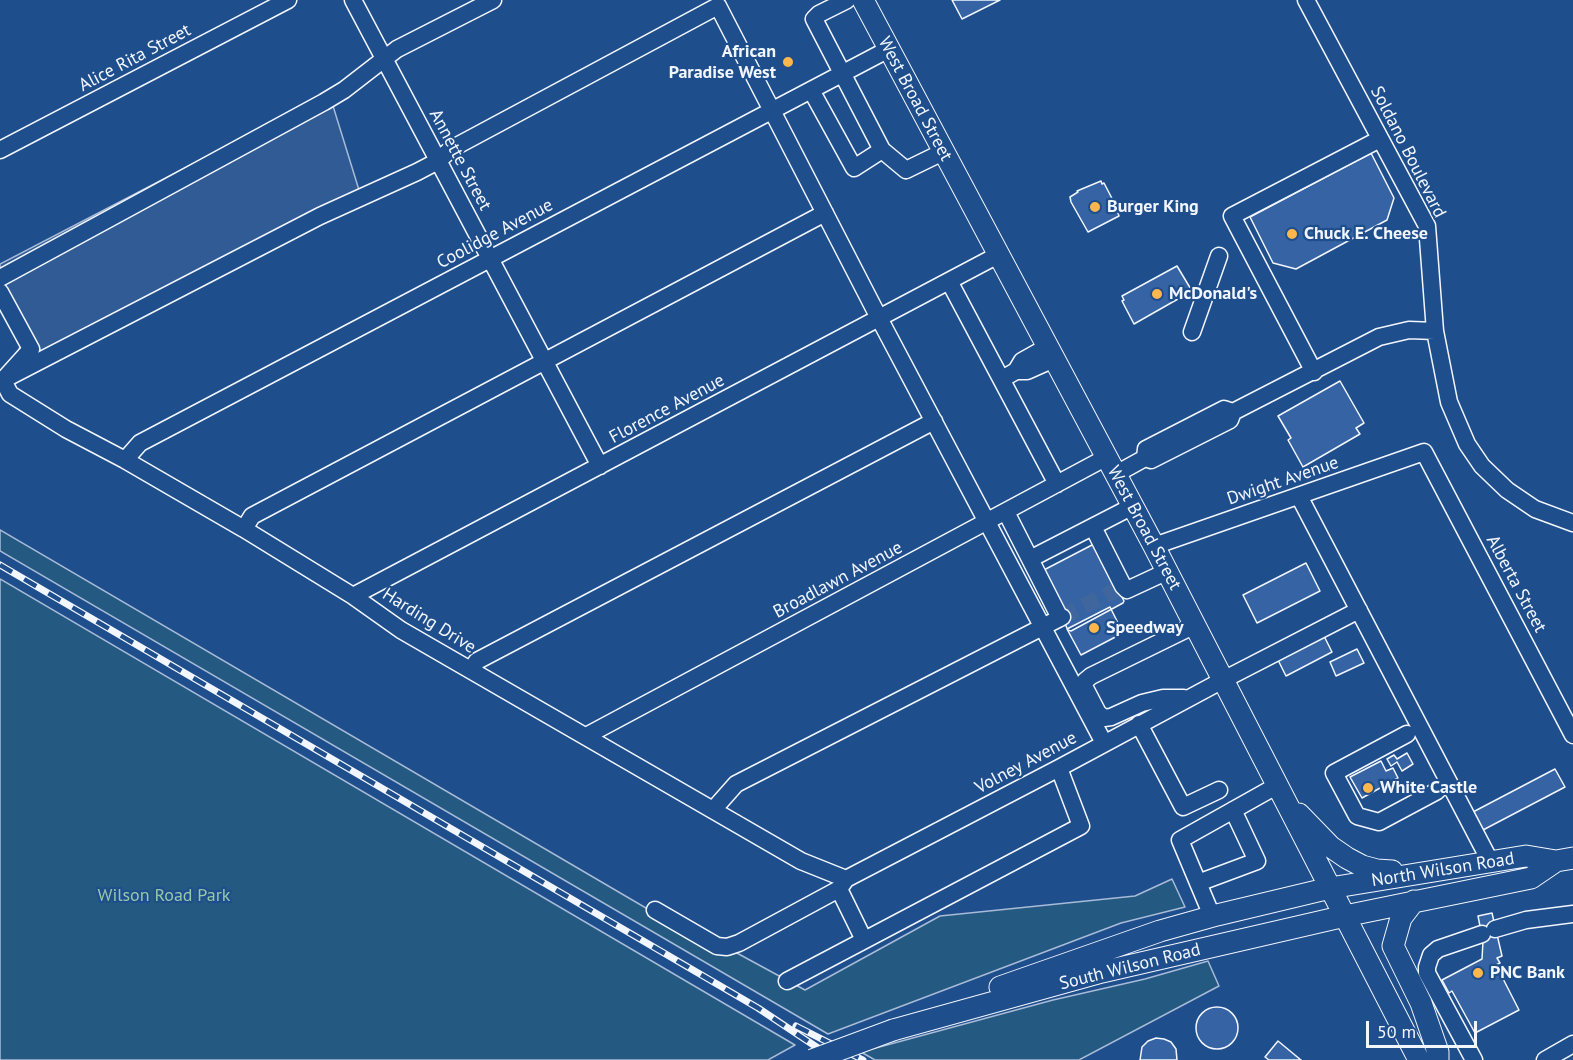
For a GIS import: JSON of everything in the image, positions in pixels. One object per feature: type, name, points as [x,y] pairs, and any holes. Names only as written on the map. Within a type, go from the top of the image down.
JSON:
[{"type":"main road","name":"West Broad Street","points":[[863,0],[1168,572],[1419,1060]]},
{"type":"main road","points":[[1282,793],[1331,847],[1362,866],[1392,871],[1444,869]]},
{"type":"main road","name":"North Wilson Road","points":[[1330,888],[1526,856],[1564,859]]},
{"type":"main road","name":"North Wilson Road","points":[[1345,916],[1531,878],[1564,859]]},
{"type":"main road","name":"South Wilson Road","points":[[916,1023],[989,991],[1059,965],[1212,916],[1330,888]]},
{"type":"main road","points":[[1414,901],[1401,918],[1393,946],[1421,1003],[1438,1052],[1438,1060]]},
{"type":"main road","name":"South Wilson Road","points":[[812,1060],[916,1023],[1102,972],[1345,916]]},
{"type":"street","name":"Alice Rita Street","points":[[0,150],[288,0]]},
{"type":"street","name":"Annette Street","points":[[353,0],[600,466]]},
{"type":"street","points":[[0,278],[324,102],[397,49],[493,0]]},
{"type":"street","points":[[847,0],[819,14],[814,19],[882,150],[906,170],[943,152]]},
{"type":"street","name":"Soldano Boulevard","points":[[1306,0],[1427,226],[1434,331],[1449,402],[1467,444],[1482,466],[1507,490],[1529,505],[1573,523]]},
{"type":"street","points":[[3,381],[320,216],[438,161],[451,149],[718,6],[879,318],[1104,743]]},
{"type":"street","name":"Coolidge Avenue","points":[[125,460],[140,443],[889,49]]},
{"type":"street","points":[[811,90],[854,168],[882,150]]},
{"type":"street","points":[[1380,139],[1232,216],[1314,372],[1379,338],[1409,330],[1434,331]]},
{"type":"street","points":[[244,529],[252,516],[825,213]]},
{"type":"street","name":"Florence Avenue","points":[[353,596],[998,255]]},
{"type":"street","points":[[1192,332],[1219,256]]},
{"type":"street","points":[[949,281],[1009,375],[1057,484]]},
{"type":"street","points":[[0,292],[31,349],[3,381]]},
{"type":"street","points":[[1009,375],[1022,361],[1050,353]]},
{"type":"street","name":"Broadlawn Avenue","points":[[586,736],[1057,484],[1145,458],[1146,449],[1224,409],[1233,412],[1314,372]]},
{"type":"street","name":"Harding Drive","points":[[3,381],[10,394],[66,429],[125,460],[244,529],[353,596],[401,630],[842,884]]},
{"type":"street","points":[[471,670],[477,661],[934,421]]},
{"type":"street","name":"Dwight Avenue","points":[[1154,546],[1424,452]]},
{"type":"street","name":"Alberta Street","points":[[1424,452],[1573,735]]},
{"type":"street","points":[[1299,496],[1490,861]]},
{"type":"street","points":[[1030,559],[1133,506]]},
{"type":"street","points":[[713,810],[736,784],[1061,617],[1006,512]]},
{"type":"street","points":[[1093,528],[1120,587],[1127,590],[1134,588],[1168,572]]},
{"type":"street","name":"Volney Avenue","points":[[655,910],[717,946],[727,947],[739,943],[842,884],[1139,724],[1359,610]]},
{"type":"street","points":[[1188,698],[1163,698],[1104,718],[1098,713],[1084,686],[1085,681],[1100,672],[1195,625]]},
{"type":"street","points":[[1139,724],[1183,807],[1220,790]]},
{"type":"street","points":[[1407,734],[1334,773],[1357,816],[1378,822],[1437,791]]},
{"type":"street","points":[[787,981],[1081,826],[1059,768]]},
{"type":"street","points":[[1212,916],[1180,840],[1233,810],[1282,793]]},
{"type":"street","points":[[1198,883],[1257,861],[1233,810]]},
{"type":"street","points":[[842,884],[864,940]]},
{"type":"street","points":[[1474,1060],[1427,973],[1431,955],[1438,949],[1526,920],[1573,914]]},
{"type":"street","points":[[1545,1060],[1573,1044]]},
{"type":"green space","points":[[0,530],[716,949],[735,952],[805,990],[940,916],[1135,896],[1172,879],[1185,907],[1121,923],[828,1034],[0,551]]},
{"type":"green space","name":"Wilson Road Park","points":[[0,579],[795,1045],[768,1060],[0,1060]]},
{"type":"green space","points":[[1208,961],[1219,986],[1079,1060],[875,1060],[861,1052],[1053,1000],[1145,979]]},
{"type":"shaded area","points":[[329,93],[359,190],[33,359],[19,349],[21,345],[0,306],[0,264]]},
{"type":"building","points":[[952,0],[1000,0],[962,19]]},
{"type":"building","points":[[1371,153],[1394,198],[1387,220],[1296,269],[1273,263],[1250,217]]},
{"type":"building","name":"Burger King","points":[[1101,181],[1119,212],[1119,216],[1088,232],[1070,197],[1077,191]]},
{"type":"building","name":"McDonald's","points":[[1177,266],[1192,291],[1134,324],[1122,301],[1124,300],[1122,296]]},
{"type":"building","points":[[1340,381],[1364,423],[1356,428],[1360,434],[1303,467],[1288,440],[1291,438],[1278,416]]},
{"type":"building","points":[[1092,545],[1095,546],[1124,601],[1071,631],[1068,630],[1040,572]]},
{"type":"building","points":[[1306,563],[1320,591],[1257,623],[1243,595]]},
{"type":"building","points":[[1110,607],[1123,633],[1081,655],[1067,629]]},
{"type":"building","points":[[1324,636],[1332,652],[1286,676],[1278,660]]},
{"type":"building","points":[[1357,649],[1364,663],[1336,676],[1330,662]]},
{"type":"building","points":[[1407,753],[1413,764],[1402,771],[1397,762],[1391,766],[1387,759],[1394,755],[1397,759]]},
{"type":"building","name":"White Castle","points":[[1381,761],[1386,771],[1393,768],[1398,778],[1362,798],[1350,777]]},
{"type":"building","points":[[1555,769],[1565,787],[1483,830],[1473,812]]},
{"type":"building","name":"PNC Bank","points":[[1492,913],[1502,956],[1497,958],[1500,963],[1496,965],[1519,1010],[1475,1033],[1452,991],[1449,993],[1442,980],[1482,959],[1483,941],[1478,916]]},
{"type":"building","points":[[1217,1007],[1232,1013],[1238,1028],[1232,1043],[1217,1049],[1202,1043],[1196,1028],[1202,1013]]},
{"type":"building","points":[[1156,1038],[1171,1042],[1176,1049],[1177,1060],[1140,1060],[1142,1047],[1148,1041]]},
{"type":"building","points":[[1278,1041],[1301,1060],[1269,1060],[1265,1057]]},
{"type":"tunnel","points":[[1062,617],[1118,589]]},
{"type":"railway","points":[[0,565],[758,1008],[836,1060]]},
{"type":"railway","points":[[796,1026],[863,1060]]},
{"type":"place","name":"African Paradise West","points":[[788,62]]},
{"type":"place","name":"Burger King","points":[[1095,207]]},
{"type":"place","name":"Chuck E. Cheese","points":[[1292,234]]},
{"type":"place","name":"McDonald's","points":[[1157,294]]},
{"type":"place","name":"Speedway","points":[[1094,628]]},
{"type":"place","name":"White Castle","points":[[1368,788]]},
{"type":"place","name":"PNC Bank","points":[[1478,973]]}]
